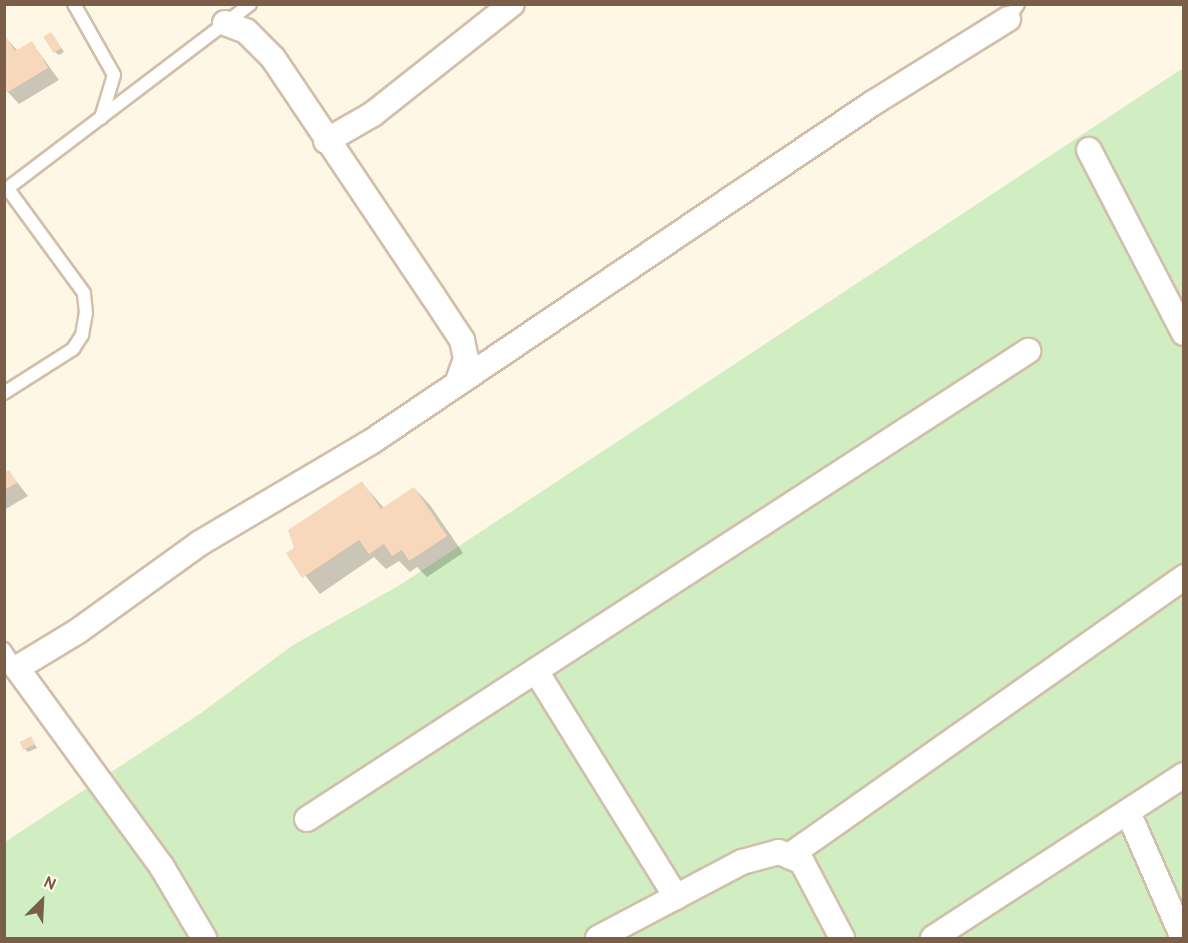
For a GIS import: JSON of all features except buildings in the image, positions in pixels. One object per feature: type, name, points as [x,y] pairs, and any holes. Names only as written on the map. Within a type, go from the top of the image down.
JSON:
[{"type":"street","points":[[326,141],[373,114],[512,4]]},
{"type":"street","points":[[204,939],[162,867],[11,658],[78,631],[200,543],[371,442],[458,381],[873,103],[1013,12]]},
{"type":"street","points":[[225,23],[246,31],[273,58],[326,141],[462,340],[466,359],[458,381]]},
{"type":"street","points":[[1089,150],[1184,333]]},
{"type":"street","points":[[307,819],[1028,351]]},
{"type":"street","points":[[789,856],[1184,577]]},
{"type":"street","points":[[536,671],[676,897]]},
{"type":"street","points":[[933,939],[1184,775]]},
{"type":"street","points":[[1128,812],[1183,939]]},
{"type":"street","points":[[597,939],[742,862],[779,852],[802,862],[842,939]]},
{"type":"lane","points":[[74,4],[114,75],[101,119]]},
{"type":"lane","points":[[4,393],[73,349],[82,335],[86,313],[84,293],[6,190],[250,4]]},
{"type":"green space","points":[[1183,68],[1183,938],[5,938],[5,842],[201,713],[293,645],[400,585]]}]
